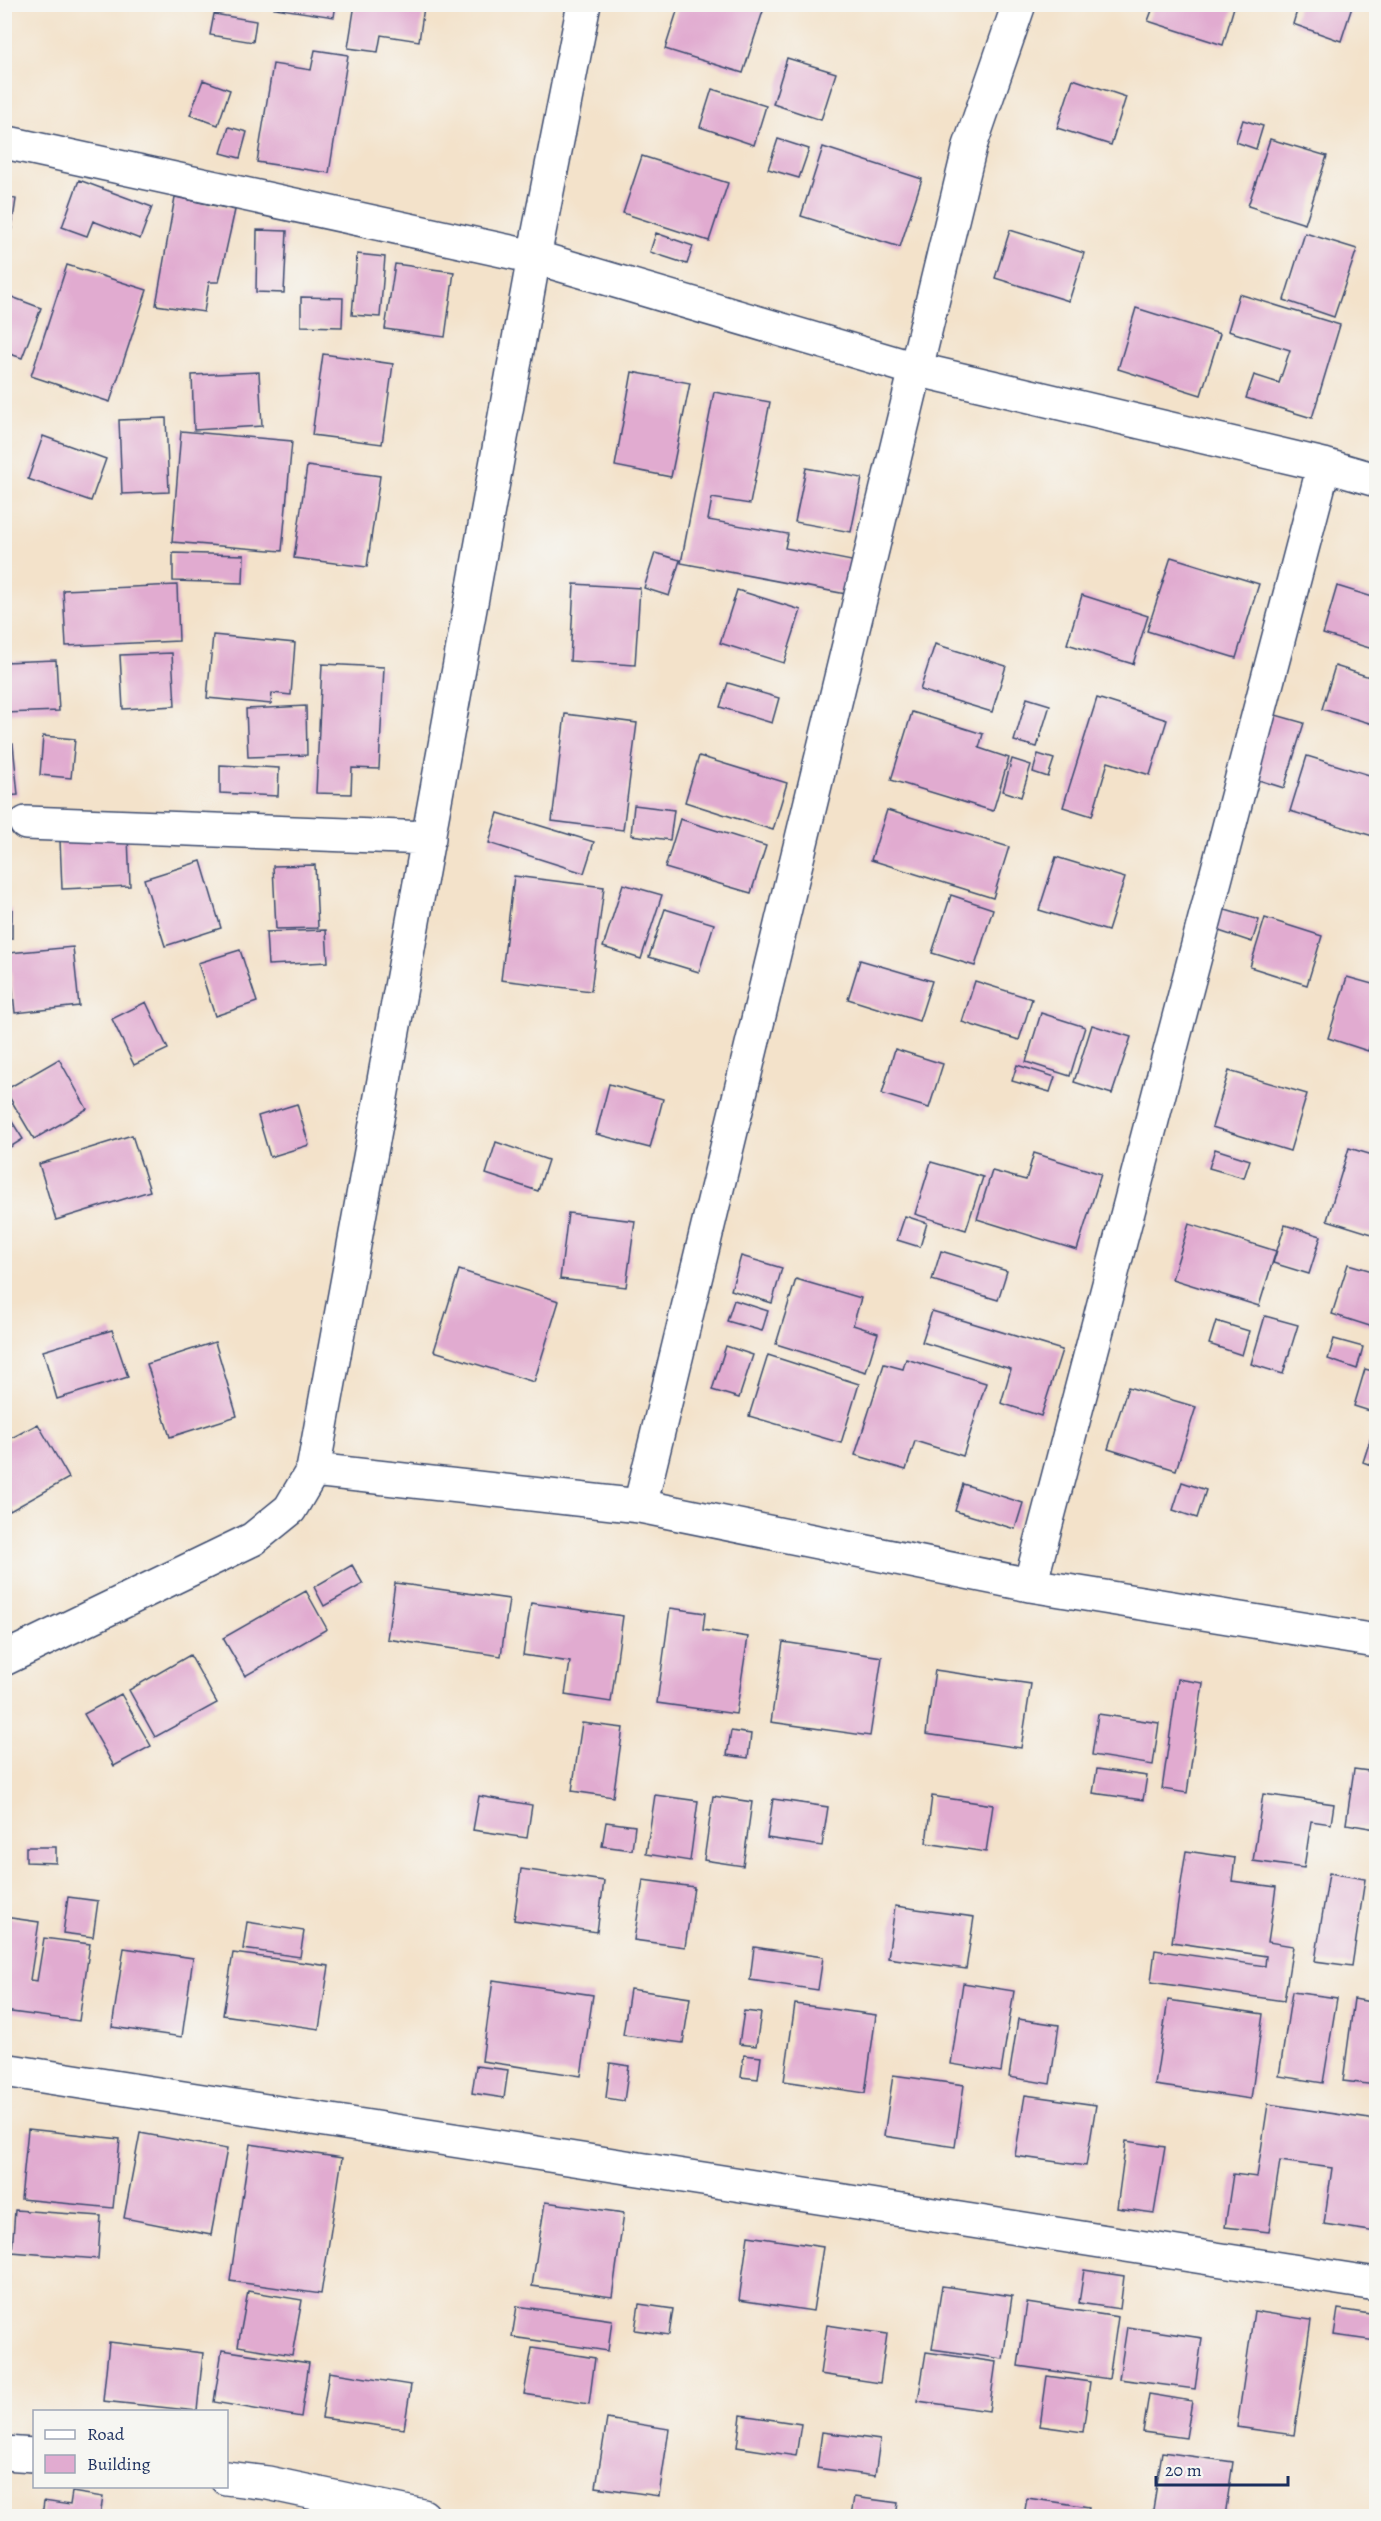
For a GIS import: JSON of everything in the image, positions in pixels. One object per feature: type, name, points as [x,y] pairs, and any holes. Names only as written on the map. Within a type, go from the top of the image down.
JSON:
[{"type":"street","points":[[4,1659],[253,1539],[290,1509],[313,1470],[534,257],[584,4]]},
{"type":"street","points":[[640,1506],[970,146],[1019,4]]},
{"type":"street","points":[[4,142],[534,257],[915,369],[1324,465],[1377,480]]},
{"type":"street","points":[[1030,1585],[1324,465]]},
{"type":"street","points":[[26,823],[429,838]]},
{"type":"street","points":[[313,1470],[640,1506],[1030,1585],[1377,1641]]},
{"type":"street","points":[[4,2070],[1377,2284]]},
{"type":"street","points":[[4,2453],[33,2455]]},
{"type":"street","points":[[228,2478],[268,2483],[423,2517]]},
{"type":"building","points":[[4,4],[8,4],[6,21],[4,21]]},
{"type":"building","points":[[275,4],[336,4],[334,17],[274,8]]},
{"type":"building","points":[[355,4],[410,4],[424,7],[419,41],[381,35],[378,52],[348,48]]},
{"type":"building","points":[[1299,4],[1353,4],[1341,41],[1293,24]]},
{"type":"building","points":[[679,5],[765,5],[743,73],[665,49]]},
{"type":"building","points":[[1154,5],[1227,5],[1234,7],[1223,45],[1148,21]]},
{"type":"building","points":[[214,14],[256,21],[253,42],[210,35]]},
{"type":"building","points":[[315,50],[348,55],[329,173],[257,162],[273,64],[311,70]]},
{"type":"building","points":[[787,58],[836,73],[821,120],[773,104]]},
{"type":"building","points":[[1073,79],[1126,97],[1111,145],[1057,128]]},
{"type":"building","points":[[203,80],[230,90],[218,125],[190,115]]},
{"type":"building","points":[[712,89],[766,106],[754,145],[700,127]]},
{"type":"building","points":[[1243,120],[1263,126],[1256,149],[1236,142]]},
{"type":"building","points":[[229,127],[247,132],[240,158],[221,153]]},
{"type":"building","points":[[778,139],[809,149],[799,178],[768,169]]},
{"type":"building","points":[[1270,139],[1327,156],[1305,224],[1248,206]]},
{"type":"building","points":[[823,147],[922,179],[900,247],[801,216]]},
{"type":"building","points":[[642,156],[728,183],[709,241],[623,213]]},
{"type":"building","points":[[79,180],[152,207],[140,239],[93,221],[87,236],[62,227]]},
{"type":"building","points":[[4,197],[16,199],[9,246],[4,245]]},
{"type":"building","points":[[175,197],[235,210],[219,282],[209,282],[204,312],[156,305]]},
{"type":"building","points":[[257,230],[287,231],[284,293],[256,292]]},
{"type":"building","points":[[1010,230],[1084,253],[1069,301],[995,278]]},
{"type":"building","points":[[656,233],[693,246],[687,264],[650,252]]},
{"type":"building","points":[[1305,233],[1357,249],[1334,317],[1284,300]]},
{"type":"building","points":[[357,254],[385,257],[380,317],[352,315]]},
{"type":"building","points":[[395,264],[454,272],[445,337],[385,329]]},
{"type":"building","points":[[67,265],[147,290],[110,402],[31,376]]},
{"type":"building","points":[[4,294],[41,308],[22,358],[4,352]]},
{"type":"building","points":[[1239,294],[1340,325],[1312,418],[1246,398],[1254,375],[1279,383],[1290,350],[1228,331]]},
{"type":"building","points":[[301,297],[343,298],[342,327],[301,326]]},
{"type":"building","points":[[1136,308],[1220,334],[1201,395],[1118,369]]},
{"type":"building","points":[[323,354],[393,364],[382,444],[312,435]]},
{"type":"building","points":[[1376,359],[1376,373],[1372,372]]},
{"type":"building","points":[[259,372],[262,426],[194,430],[192,375]]},
{"type":"building","points":[[632,372],[690,383],[671,477],[615,466]]},
{"type":"building","points":[[714,392],[770,402],[750,504],[712,498],[708,520],[788,534],[785,548],[862,563],[857,596],[681,563]]},
{"type":"building","points":[[166,418],[169,492],[122,494],[119,420]]},
{"type":"building","points":[[181,431],[292,441],[282,551],[172,542]]},
{"type":"building","points":[[43,436],[106,459],[91,501],[28,479]]},
{"type":"building","points":[[307,466],[380,476],[367,567],[294,558]]},
{"type":"building","points":[[806,468],[862,478],[851,532],[795,522]]},
{"type":"building","points":[[173,553],[244,555],[243,583],[173,581]]},
{"type":"building","points":[[655,553],[680,560],[669,596],[644,588]]},
{"type":"building","points":[[1171,557],[1259,584],[1236,658],[1147,631]]},
{"type":"building","points":[[574,584],[640,588],[635,665],[570,661]]},
{"type":"building","points":[[177,585],[179,641],[66,646],[63,590]]},
{"type":"building","points":[[1337,586],[1376,598],[1376,650],[1323,634]]},
{"type":"building","points":[[737,590],[801,610],[784,663],[720,643]]},
{"type":"building","points":[[1082,595],[1148,616],[1133,664],[1067,644]]},
{"type":"building","points":[[213,635],[295,643],[291,695],[272,693],[271,704],[207,698]]},
{"type":"building","points":[[935,644],[1006,666],[992,712],[920,690]]},
{"type":"building","points":[[172,653],[175,706],[123,709],[120,655]]},
{"type":"building","points":[[56,660],[59,711],[4,713],[4,662]]},
{"type":"building","points":[[322,664],[384,667],[379,769],[352,768],[351,794],[316,793]]},
{"type":"building","points":[[1335,666],[1376,679],[1376,725],[1322,709]]},
{"type":"building","points":[[728,683],[779,698],[772,723],[720,707]]},
{"type":"building","points":[[1027,698],[1050,705],[1037,747],[1014,741]]},
{"type":"building","points":[[1097,698],[1167,720],[1150,775],[1108,762],[1092,816],[1063,807]]},
{"type":"building","points":[[306,706],[307,755],[248,757],[246,709]]},
{"type":"building","points":[[912,712],[983,734],[979,748],[1009,758],[993,811],[891,780]]},
{"type":"building","points":[[1265,712],[1304,723],[1284,788],[1246,776]]},
{"type":"building","points":[[565,714],[637,723],[623,830],[552,821]]},
{"type":"building","points":[[43,736],[75,739],[71,778],[40,775]]},
{"type":"building","points":[[4,744],[13,744],[18,795],[4,796]]},
{"type":"building","points":[[1038,754],[1054,759],[1048,777],[1033,772]]},
{"type":"building","points":[[699,756],[787,783],[773,830],[685,802]]},
{"type":"building","points":[[1307,756],[1376,777],[1376,837],[1290,811]]},
{"type":"building","points":[[1012,759],[1031,765],[1021,797],[1003,791]]},
{"type":"building","points":[[220,765],[279,768],[278,796],[220,793]]},
{"type":"building","points":[[634,805],[674,810],[670,840],[631,835]]},
{"type":"building","points":[[887,810],[1009,847],[993,898],[871,860]]},
{"type":"building","points":[[498,813],[594,842],[584,873],[489,843]]},
{"type":"building","points":[[680,819],[766,846],[751,893],[665,868]]},
{"type":"building","points":[[128,837],[130,886],[62,889],[60,840]]},
{"type":"building","points":[[1056,857],[1125,878],[1108,931],[1039,910]]},
{"type":"building","points":[[201,861],[221,928],[165,946],[144,879]]},
{"type":"building","points":[[315,865],[318,928],[276,929],[273,866]]},
{"type":"building","points":[[514,876],[604,887],[591,991],[501,980]]},
{"type":"building","points":[[623,884],[662,895],[641,959],[603,947]]},
{"type":"building","points":[[951,895],[993,909],[975,966],[932,953]]},
{"type":"building","points":[[4,909],[12,909],[12,939],[4,939]]},
{"type":"building","points":[[665,909],[714,924],[699,972],[649,957]]},
{"type":"building","points":[[1222,909],[1259,920],[1252,942],[1216,930]]},
{"type":"building","points":[[1265,918],[1322,936],[1307,985],[1250,967]]},
{"type":"building","points":[[326,930],[328,962],[268,965],[266,932]]},
{"type":"building","points":[[73,947],[79,1006],[15,1013],[9,953]]},
{"type":"building","points":[[240,950],[257,1002],[215,1016],[198,963]]},
{"type":"building","points":[[860,960],[932,981],[919,1021],[848,999]]},
{"type":"building","points":[[1347,977],[1376,985],[1376,1025],[1368,1051],[1328,1038]]},
{"type":"building","points":[[975,981],[1032,999],[1019,1040],[962,1022]]},
{"type":"building","points":[[146,1002],[168,1049],[134,1065],[112,1019]]},
{"type":"building","points":[[1041,1013],[1085,1027],[1070,1076],[1026,1062]]},
{"type":"building","points":[[1092,1025],[1131,1037],[1112,1094],[1074,1082]]},
{"type":"building","points":[[895,1049],[943,1064],[929,1108],[882,1094]]},
{"type":"building","points":[[59,1059],[87,1109],[34,1139],[5,1090]]},
{"type":"building","points":[[1017,1065],[1055,1077],[1050,1092],[1012,1081]]},
{"type":"building","points":[[1229,1071],[1307,1094],[1290,1151],[1212,1127]]},
{"type":"building","points":[[609,1084],[663,1099],[650,1148],[596,1134]]},
{"type":"building","points":[[297,1104],[309,1145],[270,1157],[258,1116]]},
{"type":"building","points":[[4,1109],[23,1139],[4,1151]]},
{"type":"building","points":[[132,1135],[150,1191],[56,1220],[39,1164]]},
{"type":"building","points":[[496,1142],[548,1160],[538,1191],[486,1174]]},
{"type":"building","points":[[1349,1148],[1376,1156],[1375,1235],[1327,1220]]},
{"type":"building","points":[[1215,1149],[1250,1160],[1244,1178],[1209,1168]]},
{"type":"building","points":[[1034,1153],[1101,1174],[1077,1250],[977,1219],[992,1171],[1026,1180]]},
{"type":"building","points":[[931,1162],[983,1177],[966,1230],[915,1214]]},
{"type":"building","points":[[568,1213],[635,1221],[626,1287],[560,1279]]},
{"type":"building","points":[[905,1216],[927,1223],[920,1247],[897,1240]]},
{"type":"building","points":[[1189,1224],[1276,1251],[1259,1306],[1172,1279]]},
{"type":"building","points":[[1285,1225],[1321,1236],[1309,1274],[1273,1263]]},
{"type":"building","points":[[941,1251],[1007,1271],[998,1300],[932,1280]]},
{"type":"building","points":[[741,1256],[782,1268],[772,1303],[731,1290]]},
{"type":"building","points":[[1348,1264],[1376,1272],[1376,1328],[1332,1314]]},
{"type":"building","points":[[459,1270],[559,1301],[534,1382],[434,1351]]},
{"type":"building","points":[[796,1279],[861,1298],[853,1325],[878,1333],[866,1372],[776,1344]]},
{"type":"building","points":[[734,1300],[768,1311],[762,1331],[727,1321]]},
{"type":"building","points":[[932,1311],[1062,1350],[1041,1416],[1001,1403],[1011,1369],[922,1342]]},
{"type":"building","points":[[1265,1316],[1298,1325],[1283,1374],[1251,1364]]},
{"type":"building","points":[[1216,1321],[1249,1331],[1242,1355],[1209,1344]]},
{"type":"building","points":[[112,1330],[128,1377],[57,1399],[43,1351]]},
{"type":"building","points":[[1334,1339],[1363,1347],[1357,1369],[1328,1359]]},
{"type":"building","points":[[215,1342],[237,1416],[170,1437],[147,1364]]},
{"type":"building","points":[[726,1346],[753,1355],[739,1398],[712,1390]]},
{"type":"building","points":[[768,1355],[859,1384],[841,1443],[749,1416]]},
{"type":"building","points":[[906,1359],[986,1383],[963,1456],[915,1441],[906,1470],[855,1455],[884,1364],[903,1369]]},
{"type":"building","points":[[1365,1369],[1376,1372],[1376,1413],[1354,1406]]},
{"type":"building","points":[[1128,1387],[1196,1407],[1176,1470],[1108,1449]]},
{"type":"building","points":[[38,1424],[69,1478],[10,1511],[4,1501],[4,1442]]},
{"type":"building","points":[[1373,1431],[1376,1432],[1376,1467],[1363,1462]]},
{"type":"building","points":[[1182,1482],[1206,1490],[1197,1518],[1173,1510]]},
{"type":"building","points":[[963,1484],[1023,1503],[1015,1529],[955,1511]]},
{"type":"building","points":[[352,1565],[363,1584],[324,1606],[314,1587]]},
{"type":"building","points":[[395,1583],[509,1599],[501,1656],[387,1639]]},
{"type":"building","points":[[306,1591],[327,1629],[245,1676],[223,1638]]},
{"type":"building","points":[[531,1603],[623,1616],[611,1702],[565,1695],[570,1662],[523,1655]]},
{"type":"building","points":[[670,1608],[705,1613],[703,1630],[748,1637],[736,1714],[657,1703]]},
{"type":"building","points":[[783,1642],[882,1657],[870,1736],[771,1722]]},
{"type":"building","points":[[190,1655],[217,1703],[155,1737],[129,1690]]},
{"type":"building","points":[[935,1670],[1031,1684],[1021,1748],[926,1734]]},
{"type":"building","points":[[1178,1679],[1203,1683],[1187,1793],[1162,1789]]},
{"type":"building","points":[[121,1694],[151,1746],[114,1766],[84,1714]]},
{"type":"building","points":[[1098,1714],[1159,1723],[1153,1765],[1092,1755]]},
{"type":"building","points":[[582,1723],[623,1728],[613,1797],[572,1791]]},
{"type":"building","points":[[731,1731],[751,1734],[748,1758],[727,1755]]},
{"type":"building","points":[[1097,1769],[1147,1776],[1143,1800],[1093,1793]]},
{"type":"building","points":[[1354,1769],[1376,1772],[1376,1829],[1346,1824]]},
{"type":"building","points":[[1263,1794],[1334,1804],[1331,1824],[1311,1821],[1304,1868],[1253,1861]]},
{"type":"building","points":[[655,1795],[698,1801],[690,1861],[646,1854]]},
{"type":"building","points":[[479,1796],[532,1805],[527,1838],[473,1830]]},
{"type":"building","points":[[713,1796],[752,1802],[743,1866],[704,1860]]},
{"type":"building","points":[[932,1796],[993,1805],[986,1852],[926,1843]]},
{"type":"building","points":[[773,1799],[828,1807],[822,1846],[767,1838]]},
{"type":"building","points":[[606,1822],[635,1826],[632,1850],[602,1846]]},
{"type":"building","points":[[26,1847],[56,1847],[56,1863],[26,1862]]},
{"type":"building","points":[[1186,1851],[1235,1858],[1232,1881],[1276,1887],[1268,1942],[1293,1946],[1284,2001],[1151,1982],[1155,1950],[1265,1966],[1266,1956],[1172,1942]]},
{"type":"building","points":[[521,1869],[604,1881],[597,1932],[514,1920]]},
{"type":"building","points":[[1329,1873],[1365,1879],[1352,1966],[1315,1961]]},
{"type":"building","points":[[643,1880],[694,1887],[685,1947],[634,1940]]},
{"type":"building","points":[[68,1897],[98,1901],[93,1937],[63,1933]]},
{"type":"building","points":[[895,1906],[974,1917],[966,1969],[888,1958]]},
{"type":"building","points":[[4,1917],[39,1922],[30,1980],[37,1981],[44,1938],[90,1944],[79,2021],[4,2011]]},
{"type":"building","points":[[247,1922],[304,1931],[300,1957],[243,1949]]},
{"type":"building","points":[[754,1947],[823,1957],[818,1990],[750,1980]]},
{"type":"building","points":[[124,1948],[193,1958],[182,2037],[112,2027]]},
{"type":"building","points":[[233,1953],[329,1966],[319,2029],[223,2015]]},
{"type":"building","points":[[493,1980],[593,1995],[581,2076],[482,2061]]},
{"type":"building","points":[[963,1983],[1014,1991],[1001,2072],[951,2064]]},
{"type":"building","points":[[630,1989],[690,1998],[683,2043],[623,2035]]},
{"type":"building","points":[[1292,1992],[1337,1998],[1323,2083],[1279,2076]]},
{"type":"building","points":[[1354,1999],[1376,2003],[1376,2085],[1343,2081]]},
{"type":"building","points":[[1168,2000],[1263,2014],[1251,2099],[1155,2085]]},
{"type":"building","points":[[795,2004],[876,2015],[865,2093],[784,2081]]},
{"type":"building","points":[[744,2011],[761,2013],[756,2046],[739,2044]]},
{"type":"building","points":[[1018,2019],[1059,2025],[1050,2084],[1009,2077]]},
{"type":"building","points":[[744,2055],[761,2057],[758,2079],[741,2077]]},
{"type":"building","points":[[610,2063],[629,2066],[624,2101],[606,2098]]},
{"type":"building","points":[[476,2066],[508,2070],[504,2098],[472,2093]]},
{"type":"building","points":[[893,2075],[964,2085],[955,2147],[884,2136]]},
{"type":"building","points":[[1025,2095],[1096,2105],[1086,2166],[1015,2156]]},
{"type":"building","points":[[1268,2104],[1376,2120],[1376,2232],[1324,2224],[1332,2168],[1280,2161],[1269,2232],[1225,2227],[1233,2174],[1257,2177]]},
{"type":"building","points":[[28,2129],[120,2139],[113,2208],[21,2199]]},
{"type":"building","points":[[140,2133],[227,2149],[211,2235],[124,2218]]},
{"type":"building","points":[[1126,2141],[1165,2147],[1154,2213],[1117,2208]]},
{"type":"building","points":[[250,2144],[342,2158],[321,2294],[230,2281]]},
{"type":"building","points":[[545,2202],[624,2213],[612,2297],[532,2286]]},
{"type":"building","points":[[15,2210],[101,2216],[98,2259],[12,2252]]},
{"type":"building","points":[[748,2236],[823,2247],[813,2311],[739,2300]]},
{"type":"building","points":[[1084,2270],[1124,2276],[1120,2309],[1079,2303]]},
{"type":"building","points":[[4,2277],[9,2277],[6,2313],[4,2313]]},
{"type":"building","points":[[942,2286],[1012,2296],[1003,2359],[932,2349]]},
{"type":"building","points":[[248,2291],[302,2300],[292,2355],[238,2346]]},
{"type":"building","points":[[1027,2303],[1118,2317],[1109,2379],[1018,2366]]},
{"type":"building","points":[[639,2304],[673,2309],[669,2335],[635,2330]]},
{"type":"building","points":[[517,2306],[612,2320],[608,2351],[512,2337]]},
{"type":"building","points":[[1338,2309],[1376,2315],[1376,2341],[1334,2335]]},
{"type":"building","points":[[1254,2311],[1311,2320],[1294,2435],[1237,2427]]},
{"type":"building","points":[[827,2325],[887,2334],[880,2383],[820,2374]]},
{"type":"building","points":[[1127,2327],[1202,2338],[1195,2389],[1119,2379]]},
{"type":"building","points":[[109,2342],[203,2353],[197,2410],[103,2401]]},
{"type":"building","points":[[532,2348],[595,2358],[589,2404],[524,2394]]},
{"type":"building","points":[[222,2350],[309,2363],[301,2417],[214,2402]]},
{"type":"building","points":[[926,2352],[996,2362],[989,2411],[918,2401]]},
{"type":"building","points":[[329,2372],[411,2385],[404,2429],[322,2418]]},
{"type":"building","points":[[1047,2376],[1090,2382],[1083,2432],[1040,2426]]},
{"type":"building","points":[[1149,2394],[1192,2401],[1186,2438],[1143,2432]]},
{"type":"building","points":[[741,2415],[801,2424],[796,2456],[737,2447]]},
{"type":"building","points":[[607,2419],[669,2429],[659,2496],[596,2487]]},
{"type":"building","points":[[822,2432],[880,2440],[875,2476],[817,2468]]},
{"type":"building","points":[[1162,2452],[1233,2462],[1225,2516],[1152,2516]]},
{"type":"building","points":[[72,2492],[103,2497],[100,2516],[42,2516],[44,2501],[70,2505]]},
{"type":"building","points":[[854,2497],[898,2503],[896,2516],[851,2516]]},
{"type":"building","points":[[1027,2498],[1089,2507],[1088,2516],[1024,2516]]}]
